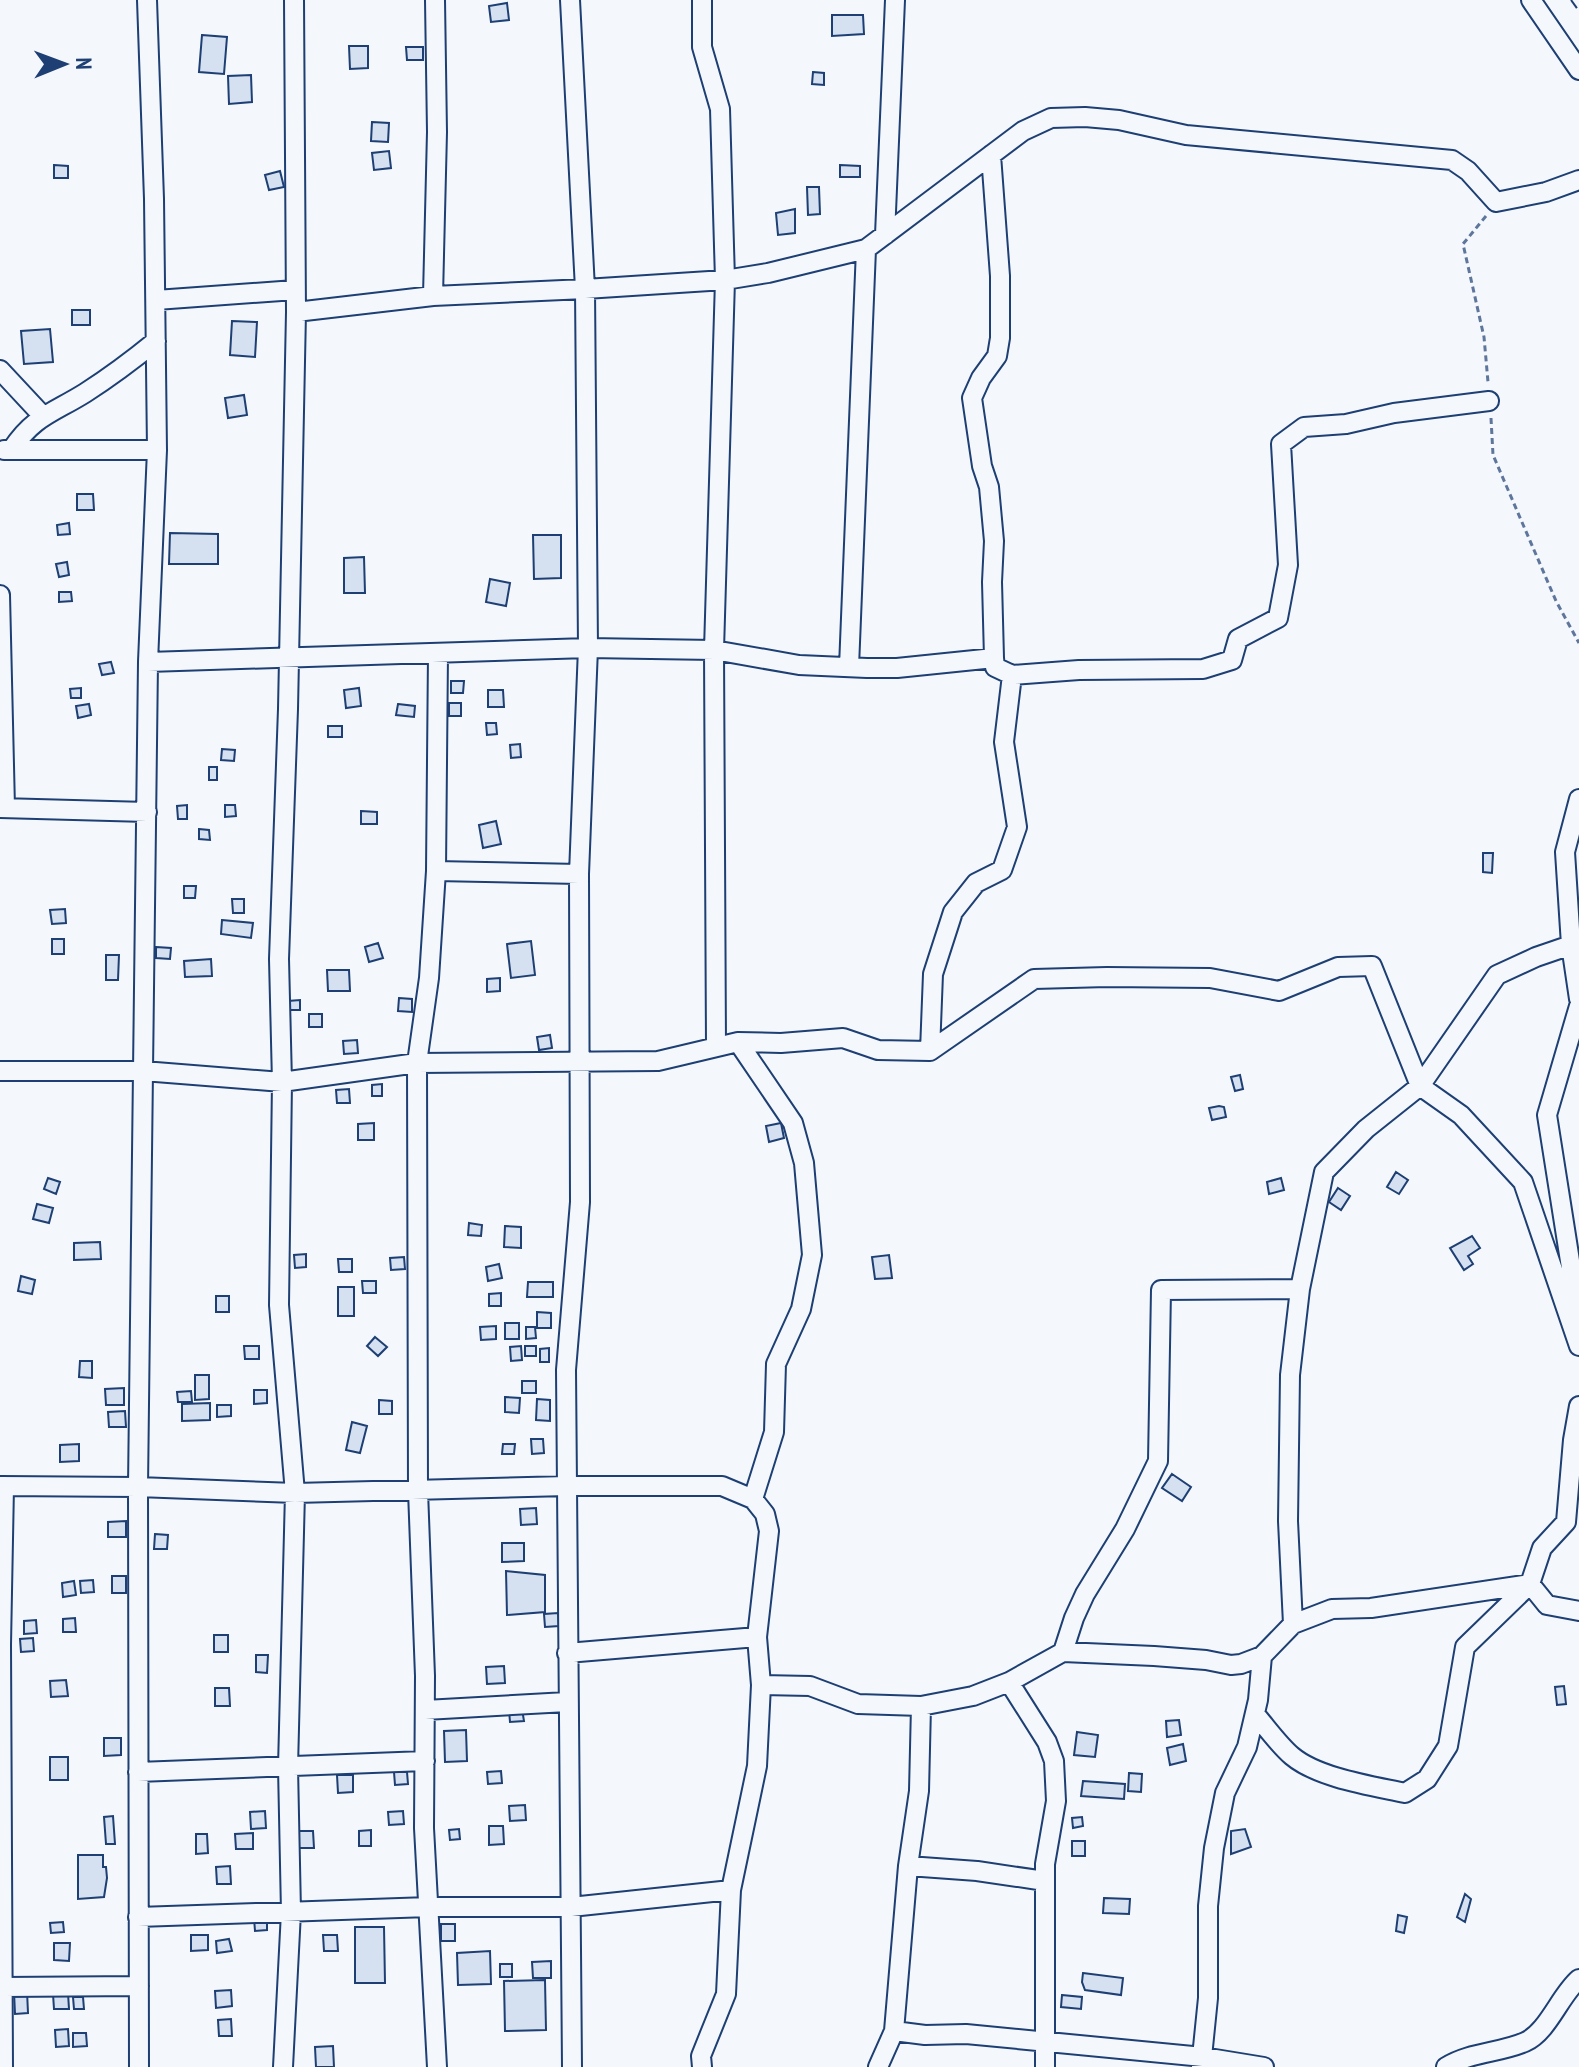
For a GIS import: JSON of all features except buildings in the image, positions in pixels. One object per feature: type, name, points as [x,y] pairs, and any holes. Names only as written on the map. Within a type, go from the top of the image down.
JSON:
[{"type":"street","points":[[139,2067],[138,1487],[148,662],[157,450],[147,0]]},
{"type":"street","points":[[283,2067],[291,1912],[288,1767],[295,1493],[279,1305],[282,1082],[279,959],[296,312],[294,0]]},
{"type":"street","points":[[433,296],[437,132],[435,0]]},
{"type":"street","points":[[570,0],[585,289],[588,648],[579,874],[580,1202],[566,1370],[572,2067]]},
{"type":"street","points":[[702,0],[702,47],[720,109],[725,280],[714,650],[716,1046]]},
{"type":"street","points":[[885,235],[895,0]]},
{"type":"street","points":[[1531,0],[1579,70]]},
{"type":"street","points":[[296,312],[433,296],[725,280],[866,249],[1023,131],[1051,118],[1107,119],[1186,135],[1452,160],[1468,171],[1496,202],[1546,192],[1579,180]]},
{"type":"street","points":[[991,155],[1000,276],[1000,338],[997,356],[981,378],[972,398],[982,466],[989,487],[994,541],[995,667],[1012,675],[1079,670],[1203,669],[1232,660],[1238,639],[1278,618],[1288,565],[1281,444],[1304,427],[1346,424],[1394,413],[1489,401]]},
{"type":"street","points":[[849,667],[866,249]]},
{"type":"street","points":[[156,300],[295,290]]},
{"type":"street","points":[[6,450],[42,415],[84,393],[156,341]]},
{"type":"street","points":[[0,370],[42,415]]},
{"type":"street","points":[[6,450],[157,450]]},
{"type":"street","points":[[0,595],[2,808],[147,812]]},
{"type":"street","points":[[148,662],[588,648],[714,650],[799,665],[849,667],[897,668],[994,658]]},
{"type":"street","points":[[437,2067],[424,1828],[425,1710],[418,1491],[417,1063],[429,978],[436,871],[438,653]]},
{"type":"street","points":[[930,1051],[933,974],[953,912],[976,883],[1002,870],[1017,827],[1004,742],[1012,675]]},
{"type":"street","points":[[1579,799],[1565,852],[1571,945],[1579,999]]},
{"type":"street","points":[[436,871],[579,874]]},
{"type":"street","points":[[1293,1624],[1288,1521],[1290,1375],[1300,1289],[1324,1172],[1366,1129],[1420,1086],[1497,975],[1571,945]]},
{"type":"street","points":[[0,1071],[143,1071],[282,1082],[417,1063],[658,1061],[738,1042],[781,1043],[843,1038],[878,1050],[930,1051],[1034,979],[1210,978],[1279,991],[1338,967],[1372,966],[1420,1086],[1461,1115],[1523,1182],[1579,1346]]},
{"type":"street","points":[[1579,1006],[1547,1115],[1579,1321]]},
{"type":"street","points":[[738,1042],[793,1123],[804,1163],[812,1255],[801,1309],[776,1364],[774,1432],[753,1499]]},
{"type":"street","points":[[1063,1652],[1085,1594],[1125,1529],[1158,1461],[1161,1290],[1300,1289]]},
{"type":"street","points":[[1255,1714],[1294,1758],[1358,1784],[1405,1793],[1427,1779],[1448,1746],[1465,1647],[1530,1584],[1542,1548],[1566,1522],[1579,1406]]},
{"type":"street","points":[[3,2067],[2,1486],[295,1493],[567,1486],[722,1486],[753,1499],[765,1514],[769,1531],[757,1637],[761,1685],[757,1766],[731,1890],[726,1994],[701,2056],[702,2067]]},
{"type":"street","points":[[761,1685],[810,1686],[858,1704],[921,1706],[973,1696],[1009,1682],[1063,1652],[1167,1657],[1231,1665],[1262,1656],[1293,1624],[1332,1609],[1371,1608],[1530,1584]]},
{"type":"street","points":[[1530,1584],[1547,1605],[1579,1611]]},
{"type":"street","points":[[567,1653],[757,1637]]},
{"type":"street","points":[[1202,2062],[1208,1998],[1208,1906],[1214,1848],[1225,1793],[1247,1747],[1255,1714],[1262,1656]]},
{"type":"street","points":[[1009,1682],[1047,1742],[1054,1761],[1056,1801],[1045,1864],[1045,2067]]},
{"type":"street","points":[[425,1710],[567,1702]]},
{"type":"street","points":[[878,2067],[894,2031],[908,1866],[919,1791],[921,1706]]},
{"type":"street","points":[[138,1772],[425,1761]]},
{"type":"street","points":[[908,1866],[977,1871],[1045,1881]]},
{"type":"street","points":[[138,1917],[429,1907],[571,1907],[731,1890]]},
{"type":"street","points":[[1446,2067],[1458,2059],[1527,2041],[1554,2013],[1568,1988],[1579,1979]]},
{"type":"street","points":[[3,1987],[139,1986]]},
{"type":"street","points":[[894,2031],[1044,2042],[1264,2067]]},
{"type":"path","points":[[1496,202],[1463,244],[1484,337],[1493,455],[1556,601],[1579,643]]},
{"type":"fence","points":[[1571,0],[1579,11]]}]
